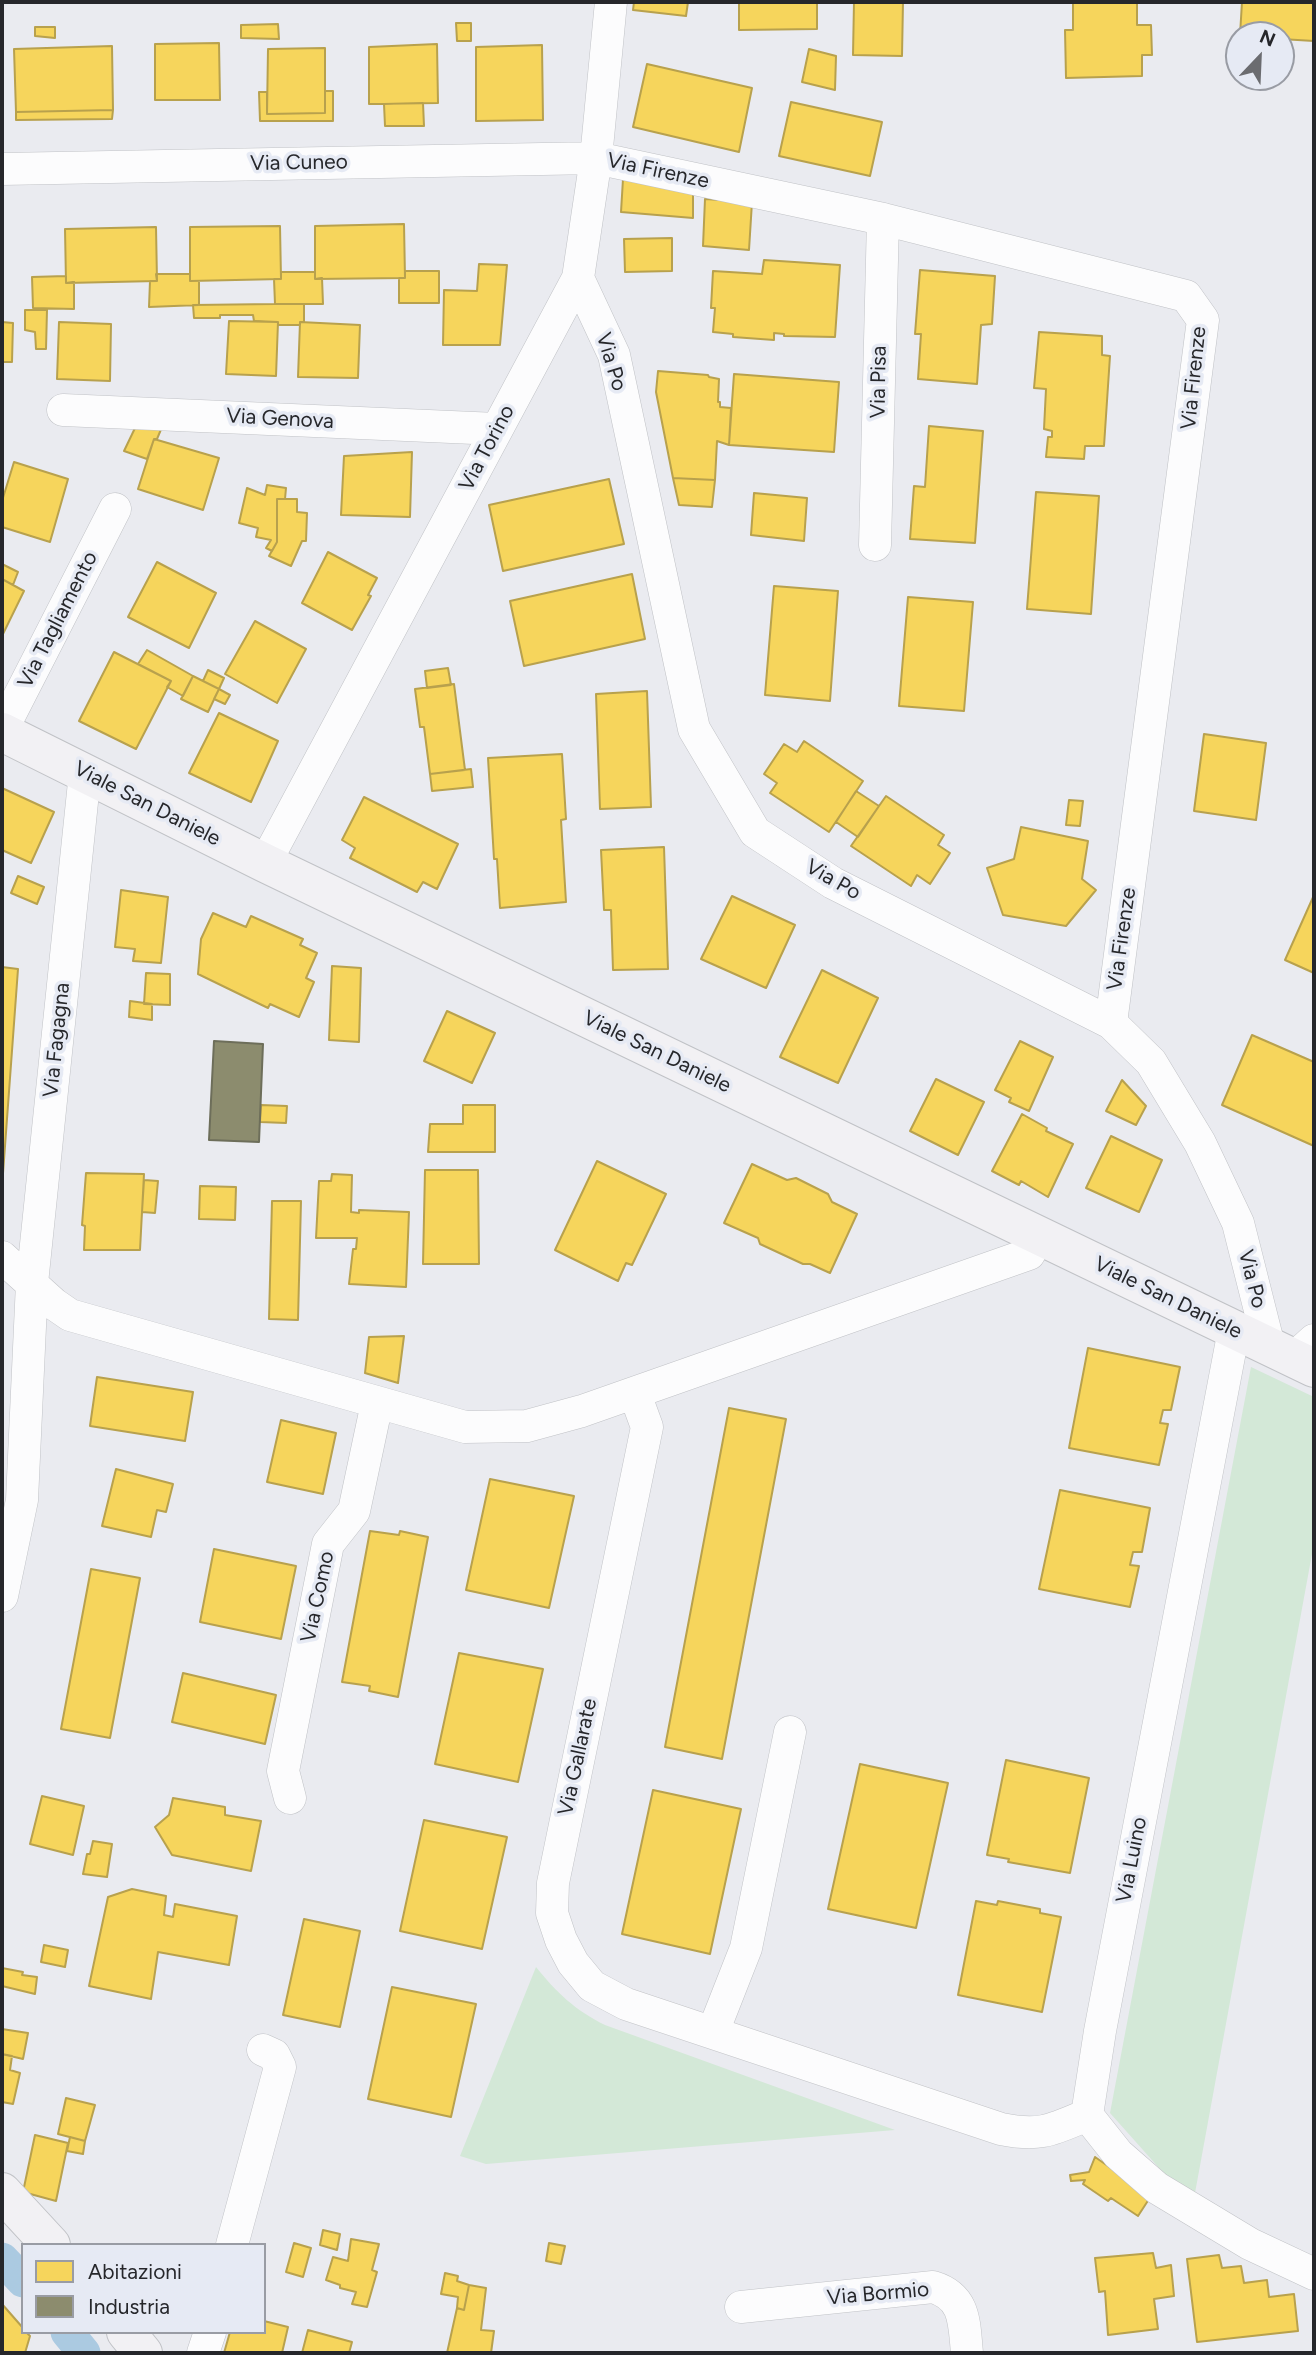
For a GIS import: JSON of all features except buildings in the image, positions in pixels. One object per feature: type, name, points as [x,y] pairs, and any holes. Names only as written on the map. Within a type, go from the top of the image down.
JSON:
[{"type":"street","name":"Via Torino","points":[[265,863],[578,278],[596,158],[611,2]]},
{"type":"street","name":"Via Cuneo","points":[[2,169],[596,158]]},
{"type":"street","name":"Via Firenze","points":[[596,158],[883,219],[1186,296],[1203,320],[1111,1023]]},
{"type":"street","name":"Via Pisa","points":[[875,544],[883,219]]},
{"type":"street","name":"Via Po","points":[[578,278],[614,355],[694,729],[755,832],[833,883],[1111,1023],[1151,1062],[1200,1143],[1298,1353]]},
{"type":"street","name":"Via Genova","points":[[63,410],[497,429]]},
{"type":"street","name":"Via Tagliamento","points":[[2,731],[115,509]]},
{"type":"street","name":"Viale San Daniele","points":[[2,731],[265,863],[1234,1330],[1298,1353]]},
{"type":"street","name":"Via Fagagna","points":[[32,1295],[85,773]]},
{"type":"street","points":[[2,1257],[32,1295],[54,1304],[70,1315],[466,1427],[527,1426],[635,1394],[1029,1254],[1039,1236]]},
{"type":"street","points":[[2,1596],[22,1500],[32,1295]]},
{"type":"street","name":"Via Luino","points":[[1087,2115],[1105,2004],[1234,1330]]},
{"type":"street","name":"Via Gallarate","points":[[635,1394],[647,1427],[553,1883],[552,1913],[561,1940],[573,1963],[592,1986],[626,2004],[1012,2132],[1046,2132],[1087,2115]]},
{"type":"street","name":"Via Como","points":[[289,1798],[283,1771],[328,1544],[354,1511],[377,1403]]},
{"type":"street","points":[[713,2032],[746,1948],[790,1732]]},
{"type":"street","points":[[233,2243],[280,2067],[274,2055],[263,2050]]},
{"type":"street","points":[[1087,2115],[1118,2154],[1157,2188],[1250,2244],[1314,2274]]},
{"type":"street","points":[[2,2192],[49,2243]]},
{"type":"street","name":"Via Bormio","points":[[741,2307],[933,2287],[947,2291],[957,2302],[964,2318],[967,2353]]},
{"type":"street","points":[[128,2334],[144,2353]]},
{"type":"street","points":[[203,2353],[209,2334]]},
{"type":"green space","points":[[1251,1367],[1314,1397],[1314,1543],[1195,2193],[1168,2178],[1110,2113]]},
{"type":"green space","points":[[536,1967],[567,2000],[605,2025],[895,2130],[486,2164],[460,2156]]},
{"type":"waterway","points":[[2,2259],[21,2279]]},
{"type":"waterway","points":[[69,2334],[84,2353]]}]
